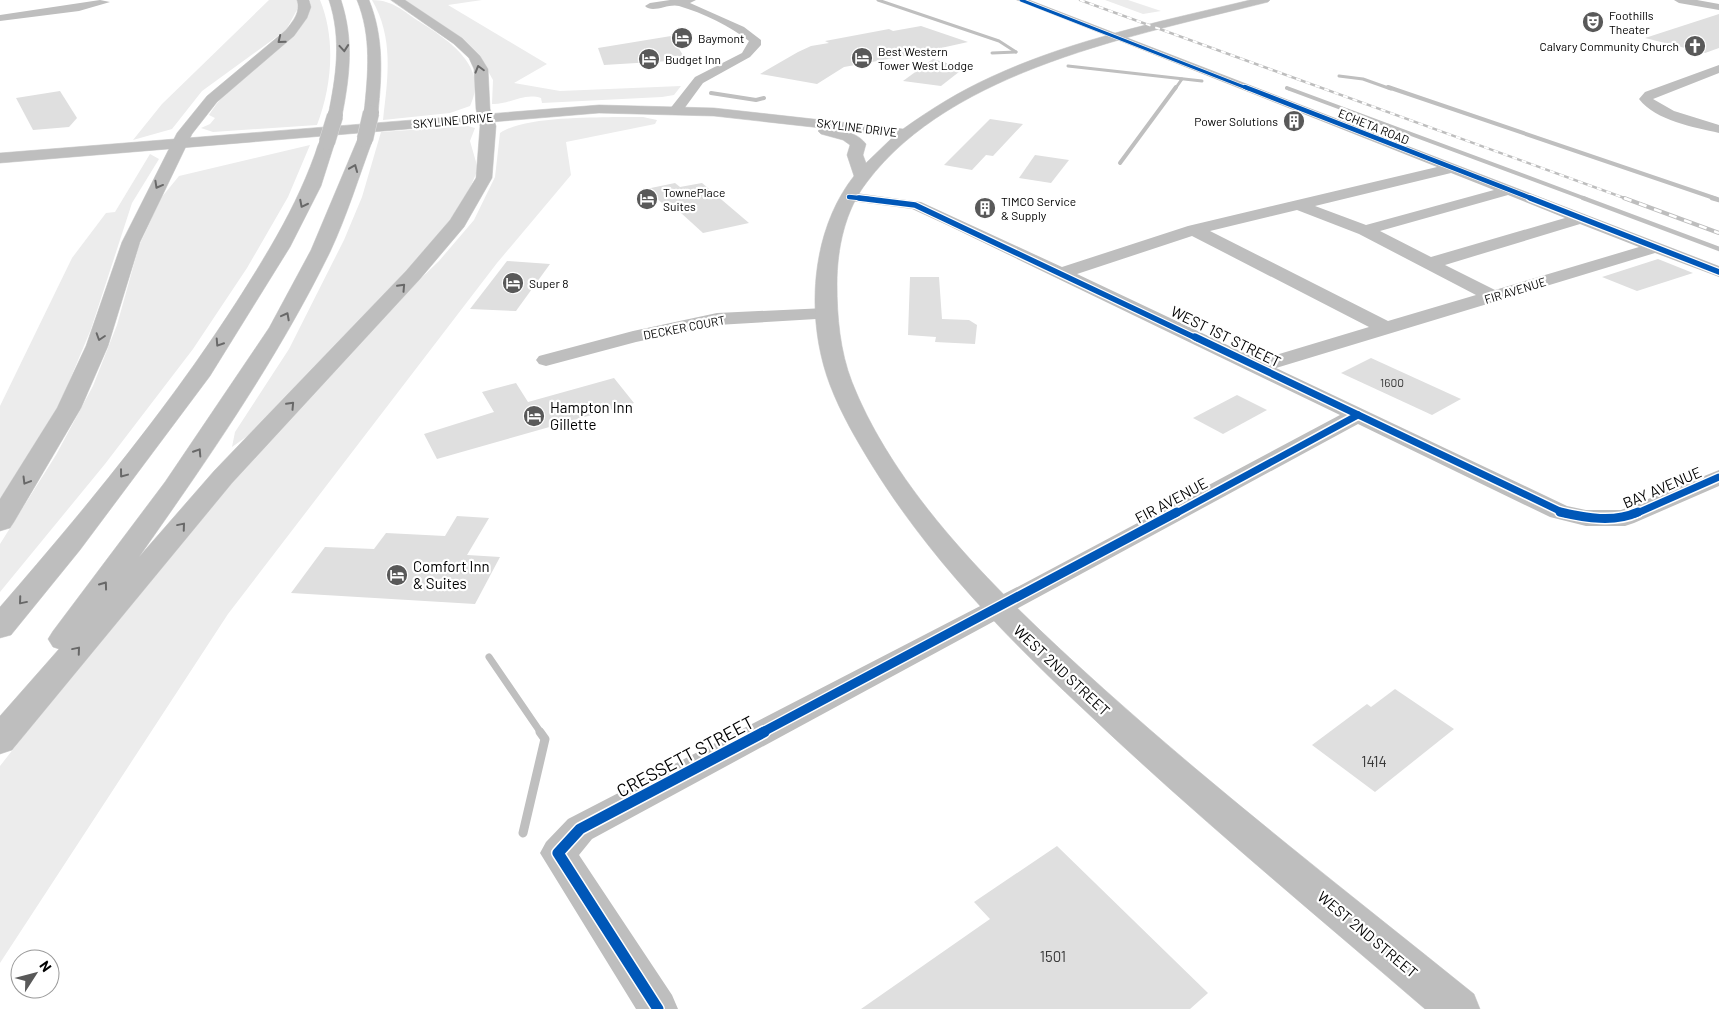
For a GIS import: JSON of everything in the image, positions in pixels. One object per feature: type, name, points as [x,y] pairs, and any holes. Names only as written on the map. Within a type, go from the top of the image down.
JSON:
[{"type":"main road","points":[[0,522],[69,408],[97,346],[131,242],[154,192],[185,134],[212,99],[290,33],[301,18],[305,7],[303,0]]},
{"type":"main road","points":[[0,628],[70,544],[198,376],[280,247],[312,186],[335,116],[345,62],[342,26],[336,0]]},
{"type":"main road","points":[[0,721],[71,630],[175,487],[280,328],[321,250],[366,139],[371,113],[376,68],[375,47],[372,28],[363,0]]},
{"type":"main road","points":[[0,740],[223,477],[413,275],[458,222],[484,178],[488,126],[485,117],[481,69],[474,56],[458,40],[397,0]]},
{"type":"main road","name":"WEST 2ND STREET","points":[[1264,0],[1119,38],[1008,73],[953,101],[906,134],[856,186],[836,226],[830,246],[826,314],[838,374],[858,420],[922,521],[997,609],[1166,766],[1451,1007]]},
{"type":"main road","name":"SKYLINE DRIVE","points":[[0,158],[599,109],[714,112],[790,119],[906,134]]},
{"type":"main road","points":[[714,112],[738,119],[825,130],[849,137],[858,144],[855,155],[856,186]]},
{"type":"street","points":[[650,6],[692,0]]},
{"type":"street","name":"ECHETA ROAD","points":[[1021,0],[1719,272]]},
{"type":"street","points":[[1679,0],[1719,7]]},
{"type":"street","points":[[0,18],[80,8],[105,2]]},
{"type":"street","points":[[676,110],[699,80],[746,55],[755,45],[755,40],[740,30],[678,2]]},
{"type":"street","points":[[1719,69],[1650,95],[1646,100],[1650,105],[1663,111],[1719,128]]},
{"type":"street","points":[[1061,273],[1083,264],[1194,230],[1301,206],[1453,168]]},
{"type":"street","name":"WEST 1ST STREET","points":[[856,186],[915,205],[955,222],[1559,512],[1586,518]]},
{"type":"street","points":[[1365,230],[1510,190]]},
{"type":"street","points":[[1301,206],[1365,230],[1492,296]]},
{"type":"street","points":[[1428,264],[1582,218]]},
{"type":"street","points":[[1194,230],[1388,329]]},
{"type":"street","name":"FIR AVENUE","points":[[1258,367],[1657,248]]},
{"type":"street","points":[[1083,264],[1282,360]]},
{"type":"street","name":"DECKER COURT","points":[[546,360],[633,337],[717,319],[826,314]]},
{"type":"street","name":"FIR AVENUE","points":[[997,609],[1358,415]]},
{"type":"street","name":"BAY AVENUE","points":[[1586,518],[1625,518],[1719,478]]},
{"type":"street","name":"CRESSETT STREET","points":[[658,1009],[558,853],[580,829],[997,609]]},
{"type":"shaded area","points":[[269,0],[297,0],[298,8],[286,30],[202,91],[172,129],[133,140],[162,104]]},
{"type":"shaded area","points":[[310,0],[320,0],[325,15],[330,46],[329,79],[317,125],[213,132],[201,128],[210,124],[215,118],[209,115],[227,92],[293,36],[308,12]]},
{"type":"shaded area","points":[[372,0],[379,0],[398,7],[442,37],[463,56],[475,79],[475,92],[470,106],[450,113],[383,120],[388,58],[384,29]]},
{"type":"shaded area","points":[[401,0],[482,0],[448,5],[547,64],[514,83],[560,91],[681,86],[674,95],[662,97],[542,103],[541,98],[529,97],[492,104],[493,80],[479,55]]},
{"type":"shaded area","points":[[1105,0],[1128,0],[1161,11],[1143,14]]},
{"type":"shaded area","points":[[643,117],[657,120],[655,124],[566,142],[571,175],[497,263],[228,614],[0,963],[0,766],[104,633],[230,483],[390,308],[439,261],[474,220],[495,177],[500,133],[510,128],[538,121]]},
{"type":"shaded area","points":[[468,126],[475,128],[470,141],[478,169],[467,195],[444,228],[399,281],[253,432],[232,447],[235,432],[289,349],[344,240],[362,197],[381,132]]},
{"type":"shaded area","points":[[310,145],[288,197],[247,268],[193,349],[105,464],[0,592],[0,544],[56,455],[93,386],[117,325],[139,246],[161,198],[179,176]]},
{"type":"shaded area","points":[[150,154],[159,159],[132,203],[91,329],[59,406],[0,502],[0,406],[72,258],[106,213],[115,212]]},
{"type":"building","points":[[1719,14],[1719,48],[1705,53],[1645,38]]},
{"type":"building","name":"Best Western Tower West Lodge","points":[[921,26],[968,42],[941,48],[944,49],[844,67],[817,84],[760,74],[811,46],[829,43],[825,41],[889,29],[893,31]]},
{"type":"building","points":[[671,36],[686,60],[604,65],[598,48]]},
{"type":"building","points":[[933,59],[964,68],[941,86],[903,81]]},
{"type":"building","points":[[60,91],[77,118],[69,127],[33,130],[16,98]]},
{"type":"building","points":[[990,119],[1023,124],[993,156],[986,155],[972,170],[944,165]]},
{"type":"building","points":[[1035,155],[1069,160],[1051,183],[1019,178]]},
{"type":"building","points":[[675,183],[680,187],[702,183],[749,223],[703,233],[669,202],[662,203],[646,189]]},
{"type":"building","points":[[1658,259],[1693,273],[1637,291],[1602,277]]},
{"type":"building","name":"Super 8","points":[[507,261],[550,264],[516,311],[470,309]]},
{"type":"building","points":[[910,277],[939,277],[942,319],[969,320],[977,325],[975,344],[935,342],[936,337],[908,335]]},
{"type":"building","points":[[1371,358],[1461,399],[1432,415],[1341,373]]},
{"type":"building","name":"Hampton Inn Gillette","points":[[614,378],[634,403],[437,459],[424,434],[494,412],[482,392],[516,383],[528,402]]},
{"type":"building","points":[[1237,395],[1267,410],[1223,434],[1193,418]]},
{"type":"building","name":"Comfort Inn & Suites","points":[[457,516],[489,518],[467,555],[500,557],[475,604],[291,593],[325,547],[374,549],[386,533],[445,536]]},
{"type":"building","points":[[1395,689],[1454,729],[1375,792],[1312,745],[1367,704],[1371,707]]},
{"type":"building","points":[[1057,846],[1208,993],[1190,1009],[861,1009],[990,919],[974,902]]},
{"type":"waterway","points":[[878,0],[999,41],[1016,52],[992,53]]},
{"type":"waterway","points":[[1068,66],[1202,81]]},
{"type":"waterway","points":[[1339,76],[1363,79],[1391,89]]},
{"type":"waterway","points":[[1175,89],[1182,79]]},
{"type":"waterway","points":[[1120,163],[1176,87]]},
{"type":"waterway","points":[[1388,87],[1717,199]]},
{"type":"waterway","points":[[1289,89],[1287,88],[1586,199]]},
{"type":"waterway","points":[[711,93],[756,100],[764,98]]},
{"type":"waterway","points":[[1583,198],[1719,249]]},
{"type":"waterway","points":[[1712,198],[1719,200]]},
{"type":"waterway","points":[[489,657],[541,733]]},
{"type":"waterway","points":[[523,833],[545,739],[540,732]]},
{"type":"railway","points":[[1080,0],[1627,199]]},
{"type":"railway","points":[[1624,198],[1719,233]]},
{"type":"cycle path","points":[[1021,0],[1719,272]]},
{"type":"cycle path","points":[[849,197],[915,205],[955,222],[1559,512],[1586,518],[1625,518],[1719,477]]},
{"type":"cycle path","points":[[658,1009],[558,853],[580,829],[1035,589],[1358,415]]},
{"type":"place","name":"Foothills Theater","points":[[1593,22]]},
{"type":"place","name":"Baymont","points":[[682,38]]},
{"type":"place","name":"Calvary Community Church","points":[[1695,46]]},
{"type":"place","name":"Best Western Tower West Lodge","points":[[862,58]]},
{"type":"place","name":"Budget Inn","points":[[649,59]]},
{"type":"place","name":"Power Solutions","points":[[1294,121]]},
{"type":"place","name":"TownePlace Suites","points":[[647,199]]},
{"type":"place","name":"TIMCO Service & Supply","points":[[985,208]]},
{"type":"place","name":"Super 8","points":[[513,283]]},
{"type":"place","name":"Hampton Inn Gillette","points":[[534,416]]},
{"type":"place","name":"Comfort Inn & Suites","points":[[397,575]]}]
